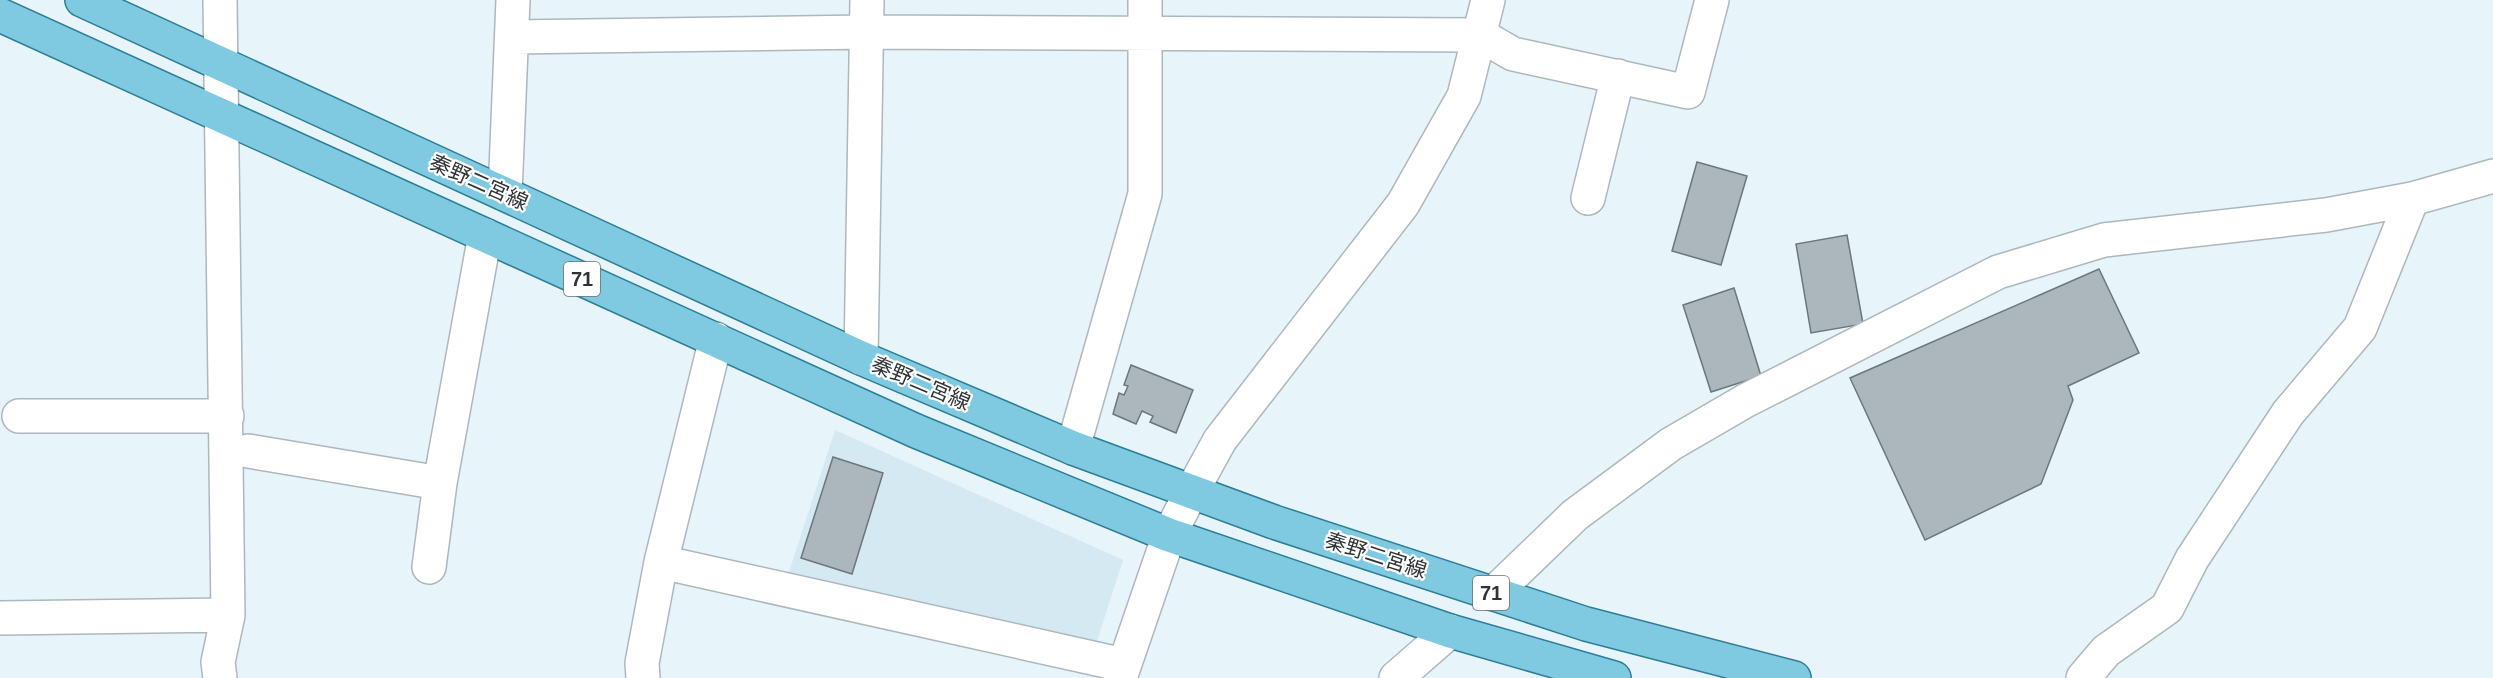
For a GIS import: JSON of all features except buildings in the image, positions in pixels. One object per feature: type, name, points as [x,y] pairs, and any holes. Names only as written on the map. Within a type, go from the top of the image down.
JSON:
[{"type":"main road","name":"秦野二宮線","points":[[82,0],[861,358],[1073,448],[1274,522],[1586,624],[1794,678]]},
{"type":"main road","name":"71","points":[[0,15],[916,431],[1169,534],[1450,631],[1614,678]]},
{"type":"street","points":[[219,678],[218,662],[228,615],[220,0]]},
{"type":"street","points":[[505,194],[513,0]]},
{"type":"street","points":[[861,358],[867,0]]},
{"type":"street","points":[[1073,448],[1145,194],[1145,0]]},
{"type":"street","points":[[661,562],[1122,671],[1169,534],[1220,440],[1403,204],[1464,96],[1488,0]]},
{"type":"street","points":[[512,37],[866,32],[1480,35],[1513,54],[1688,92],[1712,0]]},
{"type":"street","points":[[1588,198],[1618,76]]},
{"type":"street","points":[[1493,594],[1575,515],[1671,444],[1744,401],[1998,272],[2104,240],[2326,216],[2412,199],[2493,176]]},
{"type":"street","points":[[2083,678],[2106,651],[2167,608],[2192,559],[2288,413],[2360,328],[2412,199]]},
{"type":"street","points":[[429,567],[440,483],[485,235]]},
{"type":"street","points":[[643,678],[642,663],[661,562],[716,339]]},
{"type":"street","points":[[19,416],[227,416]]},
{"type":"street","points":[[248,451],[440,483]]},
{"type":"street","points":[[0,618],[228,615]]},
{"type":"street","points":[[1396,678],[1450,631]]},
{"type":"shaded area","points":[[835,430],[1123,560],[1096,644],[788,575]]}]
